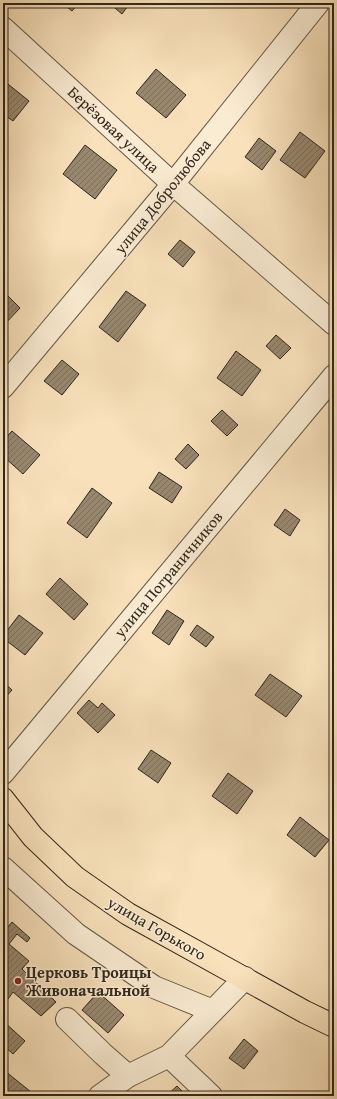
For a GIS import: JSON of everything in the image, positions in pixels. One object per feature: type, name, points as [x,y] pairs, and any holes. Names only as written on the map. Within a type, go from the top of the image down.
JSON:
[{"type":"main road","name":"улица Горького","points":[[3,799],[34,837],[75,877],[128,914],[305,1012],[334,1026]]},
{"type":"street","name":"улица Добролюбова","points":[[3,387],[173,184],[318,3]]},
{"type":"street","name":"Берёзовая улица","points":[[3,28],[173,184],[334,324]]},
{"type":"street","name":"улица Пограничников","points":[[3,773],[334,376]]},
{"type":"street","points":[[3,868],[82,939],[154,987],[213,1011]]},
{"type":"street","points":[[100,1096],[128,1076],[169,1056],[245,978]]},
{"type":"street","points":[[67,1019],[128,1076]]},
{"type":"street","points":[[169,1056],[211,1096]]},
{"type":"building","points":[[62,3],[79,3],[72,11]]},
{"type":"building","points":[[109,3],[130,3],[122,14]]},
{"type":"building","points":[[156,69],[186,95],[166,118],[136,93]]},
{"type":"building","points":[[3,80],[29,101],[13,121],[3,114]]},
{"type":"building","points":[[300,132],[325,151],[305,178],[280,160]]},
{"type":"building","points":[[259,138],[276,151],[262,170],[245,157]]},
{"type":"building","points":[[85,145],[117,170],[95,199],[63,174]]},
{"type":"building","points":[[180,240],[195,252],[183,267],[168,254]]},
{"type":"building","points":[[126,291],[146,305],[118,342],[99,327]]},
{"type":"building","points":[[6,294],[20,308],[3,326],[3,298]]},
{"type":"building","points":[[276,335],[291,348],[280,359],[266,346]]},
{"type":"building","points":[[236,351],[261,370],[242,396],[217,378]]},
{"type":"building","points":[[62,360],[79,374],[62,395],[44,381]]},
{"type":"building","points":[[222,410],[238,425],[227,436],[211,421]]},
{"type":"building","points":[[12,431],[40,455],[23,474],[3,456],[3,441]]},
{"type":"building","points":[[188,444],[199,455],[186,469],[175,459]]},
{"type":"building","points":[[159,472],[182,487],[172,503],[149,488]]},
{"type":"building","points":[[92,488],[112,503],[87,538],[67,523]]},
{"type":"building","points":[[285,509],[300,520],[290,536],[274,525]]},
{"type":"building","points":[[60,578],[88,604],[74,620],[46,594]]},
{"type":"building","points":[[167,610],[184,621],[169,645],[152,633]]},
{"type":"building","points":[[19,615],[43,633],[25,655],[3,638]]},
{"type":"building","points":[[197,625],[214,637],[206,647],[190,635]]},
{"type":"building","points":[[270,674],[302,696],[286,717],[255,695]]},
{"type":"building","points":[[3,682],[12,690],[3,700]]},
{"type":"building","points":[[89,700],[98,708],[102,703],[115,715],[98,733],[77,713]]},
{"type":"building","points":[[151,750],[171,763],[158,783],[138,769]]},
{"type":"building","points":[[228,773],[253,791],[237,814],[212,796]]},
{"type":"building","points":[[300,817],[329,840],[315,857],[287,835]]},
{"type":"building","name":"Церковь Троицы Живоначальной","points":[[12,922],[30,938],[27,942],[17,934],[9,944],[29,961],[22,969],[56,1002],[41,1016],[13,992],[8,999],[3,999],[3,927],[5,925],[7,928]]},
{"type":"building","points":[[98,992],[124,1015],[108,1033],[82,1010]]},
{"type":"building","name":"Церковь Троицы Живоначальной","points":[[3,1021],[25,1041],[13,1054],[3,1045]]},
{"type":"building","points":[[244,1039],[258,1051],[244,1069],[229,1058]]},
{"type":"building","points":[[5,1071],[36,1096],[6,1096],[3,1094],[3,1073]]},
{"type":"building","points":[[177,1086],[187,1096],[166,1096]]},
{"type":"place","name":"Церковь Троицы Живоначальной","points":[[18,981]]}]
